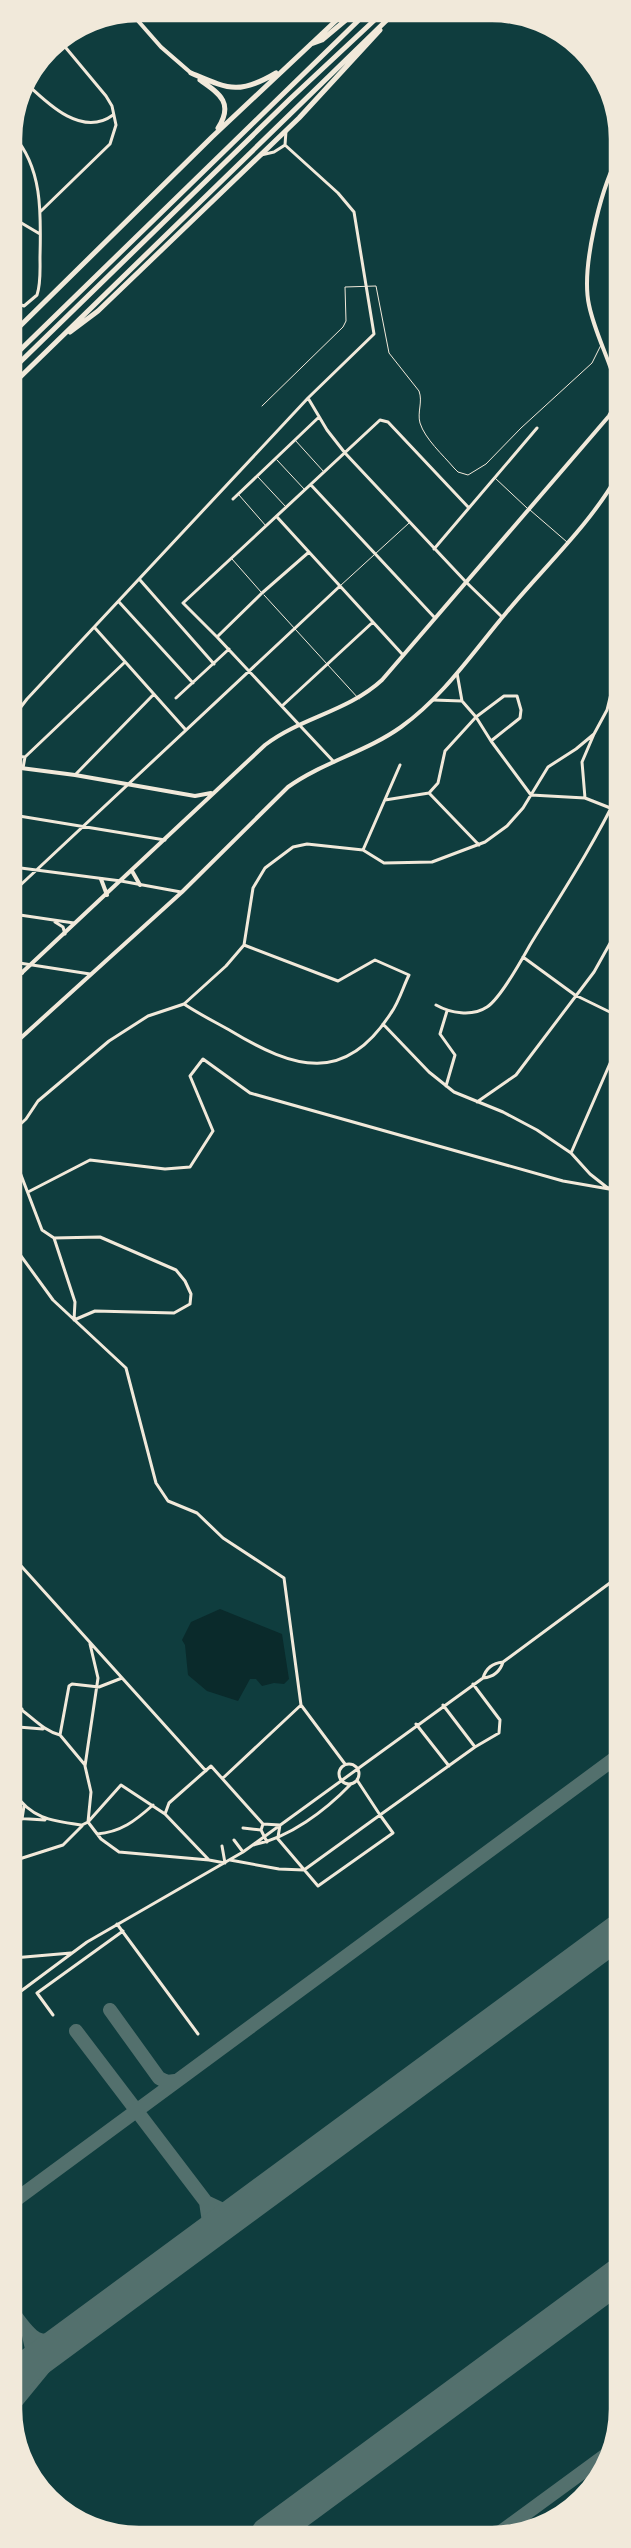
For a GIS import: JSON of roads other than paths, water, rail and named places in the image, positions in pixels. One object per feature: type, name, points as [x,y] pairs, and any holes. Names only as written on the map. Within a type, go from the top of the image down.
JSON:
[{"type":"highway","points":[[22,324],[212,137],[335,21]]},
{"type":"highway","points":[[308,46],[322,40],[345,21]]},
{"type":"highway","points":[[22,348],[358,21]]},
{"type":"highway","points":[[22,360],[290,99],[374,21]]},
{"type":"highway","points":[[22,375],[385,21]]},
{"type":"highway","points":[[59,340],[98,312],[286,131],[370,43],[386,21]]},
{"type":"highway","points":[[191,73],[220,84],[240,88],[258,84],[283,69]]},
{"type":"highway","points":[[191,73],[216,90],[224,101],[225,114],[212,137]]},
{"type":"street","points":[[138,21],[161,47],[191,73]]},
{"type":"street","points":[[40,211],[110,144],[116,125],[112,106],[106,96],[65,47]]},
{"type":"street","points":[[33,89],[52,106],[72,119],[100,121],[113,115]]},
{"type":"street","points":[[285,145],[286,131]]},
{"type":"street","points":[[261,155],[274,152],[285,145]]},
{"type":"street","points":[[22,705],[308,398],[374,334],[356,218],[351,206],[285,145]]},
{"type":"street","points":[[22,150],[31,166],[40,197],[41,234],[38,290],[35,298],[24,306],[22,305]]},
{"type":"street","points":[[610,175],[599,208],[587,277],[589,306],[610,365]]},
{"type":"street","points":[[22,223],[41,234]]},
{"type":"street","points":[[308,398],[319,417],[345,452],[434,549],[502,617]]},
{"type":"street","points":[[22,973],[66,934],[212,793],[265,746],[298,725],[359,699],[382,680],[609,416]]},
{"type":"street","points":[[233,499],[319,417]]},
{"type":"street","points":[[334,763],[217,636],[183,603],[380,420],[388,422],[469,508]]},
{"type":"street","points":[[434,549],[537,428]]},
{"type":"street","points":[[311,485],[435,618]]},
{"type":"street","points":[[22,1037],[182,892],[288,787],[305,775],[334,763],[391,734],[433,700],[567,542],[610,486]]},
{"type":"street","points":[[277,517],[403,655]]},
{"type":"street","points":[[217,636],[262,593],[310,552]]},
{"type":"street","points":[[140,580],[214,664]]},
{"type":"street","points":[[22,884],[185,729],[340,586]]},
{"type":"street","points":[[119,602],[193,683]]},
{"type":"street","points":[[282,706],[373,622]]},
{"type":"street","points":[[95,628],[185,729]]},
{"type":"street","points":[[176,698],[229,650]]},
{"type":"street","points":[[125,662],[25,757],[23,768],[195,796],[212,793]]},
{"type":"street","points":[[457,673],[462,701],[476,717],[491,741],[531,795]]},
{"type":"street","points":[[75,775],[154,694]]},
{"type":"street","points":[[384,800],[430,794],[438,783],[445,751],[476,717],[504,696],[517,696],[521,710],[520,718],[491,741]]},
{"type":"street","points":[[585,798],[582,762],[607,710],[610,699]]},
{"type":"street","points":[[433,700],[462,701]]},
{"type":"street","points":[[22,1123],[38,1101],[108,1042],[148,1016],[184,1004],[226,966],[244,945],[252,888],[265,868],[281,854],[293,847],[307,844],[363,850],[384,862],[432,862],[478,845],[507,826],[531,795],[548,767],[576,749],[594,734]]},
{"type":"street","points":[[363,850],[400,765]]},
{"type":"street","points":[[430,794],[478,845]]},
{"type":"street","points":[[531,795],[585,798],[610,808]]},
{"type":"street","points":[[195,796],[201,804]]},
{"type":"street","points":[[436,1005],[447,1011],[459,1013],[485,1008],[492,1003],[523,957],[610,810]]},
{"type":"street","points":[[22,817],[83,825],[165,840]]},
{"type":"street","points":[[152,838],[157,847]]},
{"type":"street","points":[[22,869],[121,881],[182,892]]},
{"type":"street","points":[[132,871],[140,885]]},
{"type":"street","points":[[101,879],[107,895]]},
{"type":"street","points":[[22,915],[76,924]]},
{"type":"street","points":[[53,920],[63,927],[66,934]]},
{"type":"street","points":[[184,1004],[278,1056],[303,1063],[332,1063],[353,1054],[383,1024],[392,1012],[409,975],[375,960],[338,981],[244,945]]},
{"type":"street","points":[[477,1102],[516,1075],[594,972],[610,945]]},
{"type":"street","points":[[523,957],[576,996],[610,1012]]},
{"type":"street","points":[[22,964],[90,974]]},
{"type":"street","points":[[446,1086],[455,1055],[440,1034],[447,1011]]},
{"type":"street","points":[[383,1024],[429,1072],[446,1086],[461,1096],[503,1112],[537,1130],[571,1153],[590,1174],[609,1189]]},
{"type":"street","points":[[28,1192],[90,1160],[165,1169],[190,1167],[213,1131],[190,1076],[203,1059],[250,1093],[563,1181],[609,1189]]},
{"type":"street","points":[[571,1153],[610,1063]]},
{"type":"street","points":[[22,1176],[42,1230],[54,1238],[100,1237],[109,1240],[176,1270],[185,1281],[191,1294],[190,1304],[174,1313],[95,1311],[74,1320]]},
{"type":"street","points":[[54,1238],[75,1302],[74,1320]]},
{"type":"street","points":[[22,1257],[53,1300],[74,1320],[86,1328],[126,1368],[156,1483],[168,1501],[197,1513],[224,1538],[284,1578],[301,1705],[346,1764],[358,1767]]},
{"type":"street","points":[[21,1566],[206,1771]]},
{"type":"street","points":[[483,1678],[485,1671],[496,1663],[503,1662],[609,1583]]},
{"type":"street","points":[[89,1641],[98,1678],[85,1766],[91,1792],[88,1822],[110,1848],[119,1852],[225,1863]]},
{"type":"street","points":[[21,1992],[72,1953],[118,1924],[243,1852],[416,1724],[473,1684],[483,1678],[490,1678],[501,1670],[503,1662]]},
{"type":"street","points":[[60,1735],[69,1686],[72,1684],[96,1687],[122,1678]]},
{"type":"street","points":[[230,1860],[280,1869],[304,1870],[476,1747],[499,1733],[500,1720],[473,1684]]},
{"type":"street","points":[[222,1778],[301,1705]]},
{"type":"street","points":[[443,1705],[476,1747]]},
{"type":"street","points":[[22,1709],[46,1730]]},
{"type":"street","points":[[416,1724],[449,1766]]},
{"type":"street","points":[[21,1727],[46,1730],[60,1735],[85,1766]]},
{"type":"street","points":[[346,1764],[339,1772],[340,1780],[343,1783],[351,1784]]},
{"type":"street","points":[[165,1814],[169,1803],[211,1766],[263,1824],[280,1825]]},
{"type":"street","points":[[252,1845],[278,1839],[336,1800],[351,1784],[358,1780],[360,1774],[358,1767]]},
{"type":"street","points":[[280,1825],[278,1839],[318,1886],[392,1833],[358,1780]]},
{"type":"street","points":[[21,1858],[63,1845],[82,1825],[88,1822],[121,1785],[165,1814],[209,1860]]},
{"type":"street","points":[[23,1805],[22,1819],[82,1825]]},
{"type":"street","points":[[23,1805],[45,1820]]},
{"type":"street","points":[[97,1834],[110,1833],[130,1824],[152,1805]]},
{"type":"street","points":[[263,1824],[261,1830],[267,1842]]},
{"type":"street","points":[[243,1828],[261,1830]]},
{"type":"street","points":[[234,1840],[243,1852]]},
{"type":"street","points":[[222,1846],[225,1863]]},
{"type":"street","points":[[118,1924],[198,2034]]},
{"type":"street","points":[[53,2014],[37,1993],[123,1931]]},
{"type":"street","points":[[21,1957],[72,1953]]},
{"type":"lane","points":[[262,406],[343,327],[346,320],[346,287],[376,286],[389,353],[419,391],[421,397],[420,423],[425,433],[461,473],[468,475],[486,464],[521,428],[592,363],[602,342]]},
{"type":"lane","points":[[295,440],[325,472]]},
{"type":"lane","points":[[276,458],[305,491]]},
{"type":"lane","points":[[257,476],[286,508]]},
{"type":"lane","points":[[494,478],[567,542]]},
{"type":"lane","points":[[238,494],[266,526]]},
{"type":"lane","points":[[340,586],[409,522]]},
{"type":"lane","points":[[231,558],[359,699]]},
{"type":"water","points":[[220,1609],[282,1634],[289,1679],[284,1684],[274,1683],[262,1686],[256,1679],[250,1679],[238,1701],[207,1691],[188,1675],[185,1645],[182,1640],[191,1622]]}]
